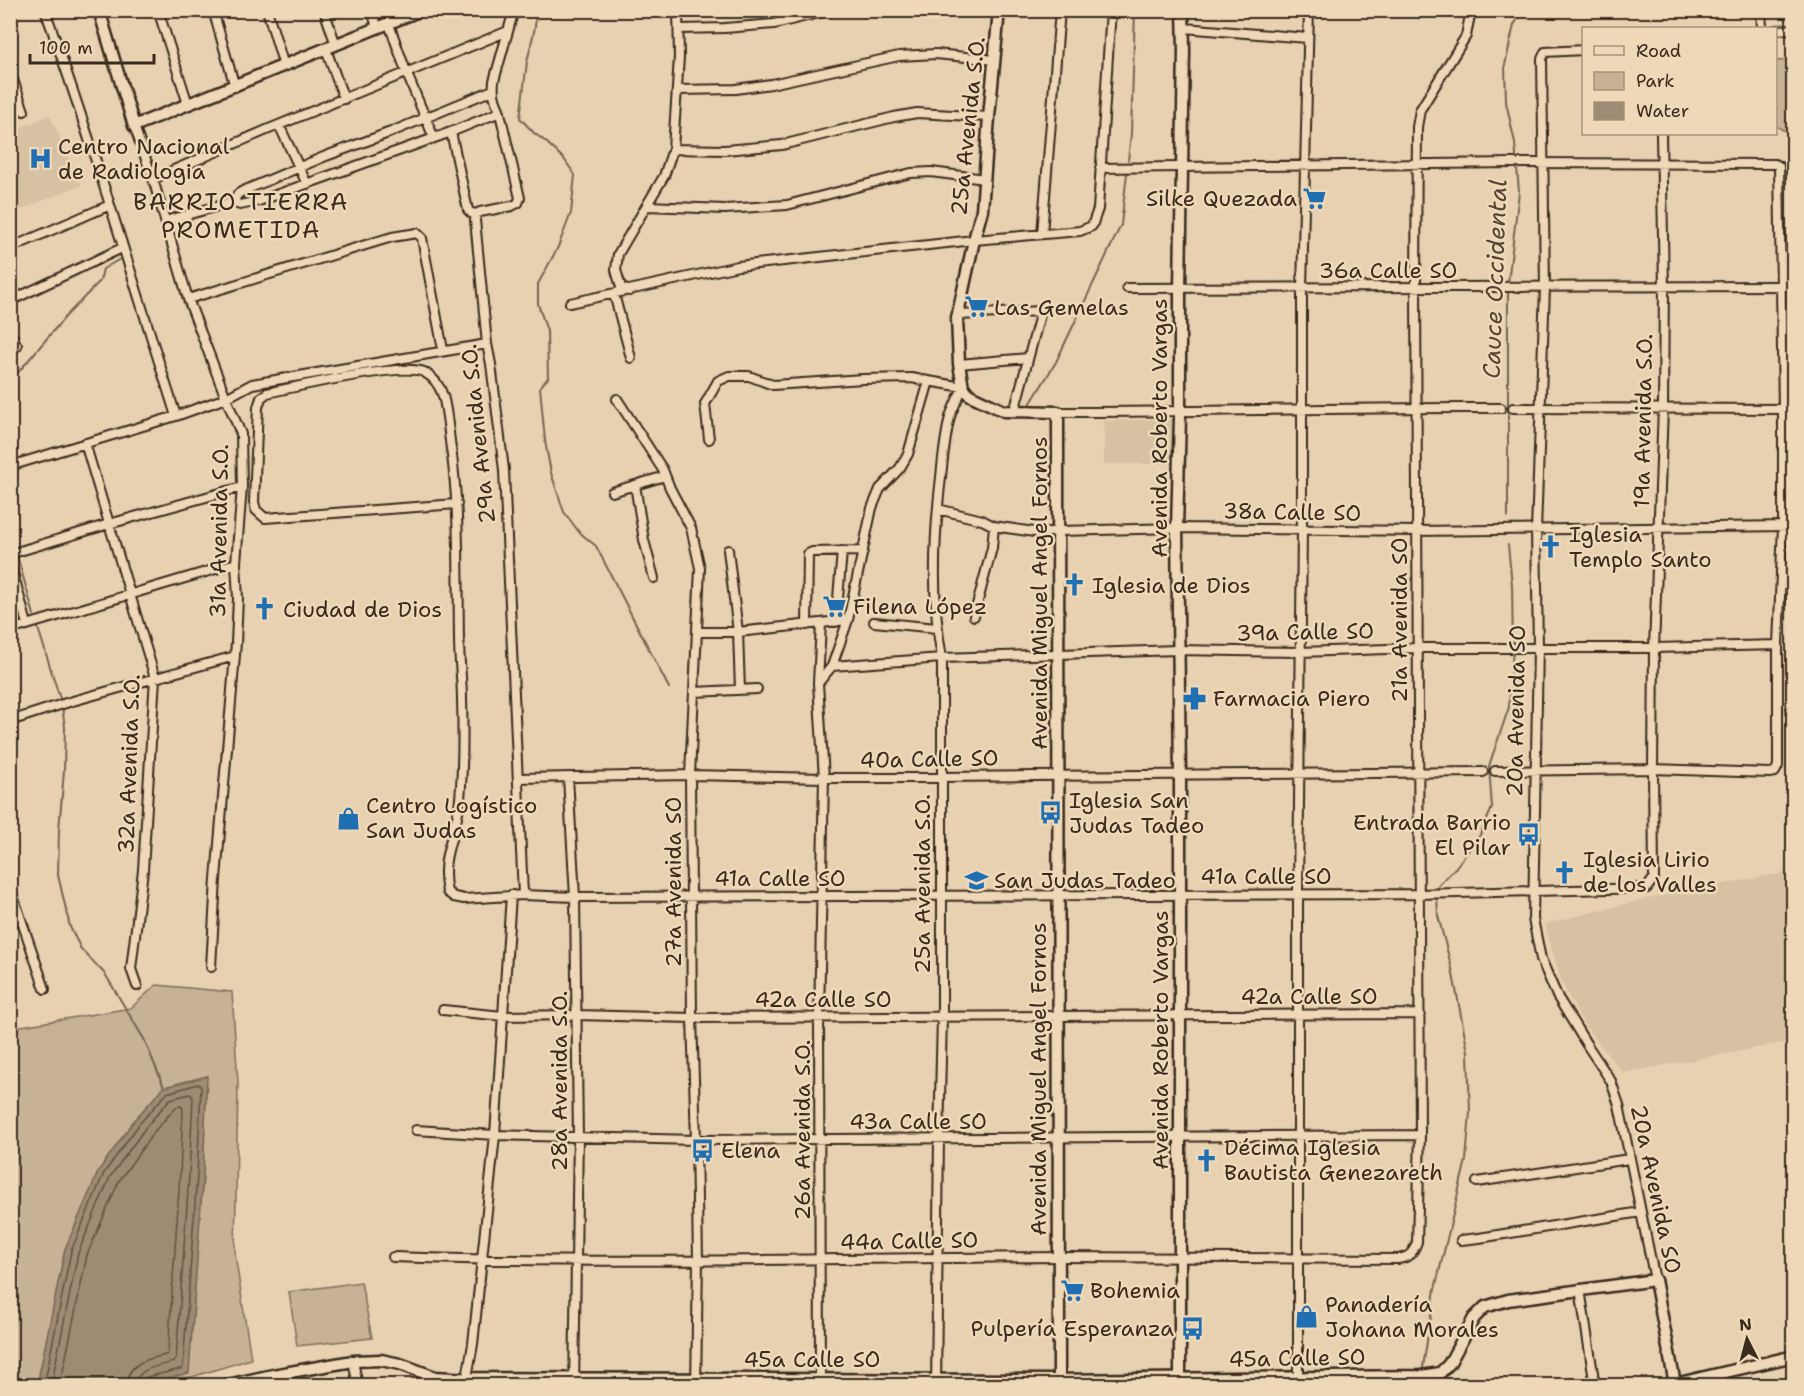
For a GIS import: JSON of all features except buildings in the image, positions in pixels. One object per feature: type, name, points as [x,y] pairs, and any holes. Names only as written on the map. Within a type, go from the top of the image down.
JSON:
[{"type":"street","points":[[45,10],[102,179],[176,416]]},
{"type":"street","name":"31a Avenida S.O.","points":[[99,10],[134,126],[153,179],[188,299],[241,434],[242,488],[236,563],[238,598],[235,656],[211,967]]},
{"type":"street","points":[[158,10],[188,104]]},
{"type":"street","points":[[213,10],[235,87]]},
{"type":"street","points":[[267,10],[284,66]]},
{"type":"street","points":[[324,10],[344,99]]},
{"type":"street","points":[[372,10],[377,28]]},
{"type":"street","points":[[134,126],[421,10]]},
{"type":"street","points":[[451,132],[468,210],[476,214],[518,203],[519,194],[493,90],[514,10]]},
{"type":"street","points":[[628,291],[621,287],[619,282],[616,270],[618,254],[664,176],[673,149],[677,90],[678,10]]},
{"type":"street","points":[[679,29],[774,24],[832,10]]},
{"type":"street","name":"25a Avenida S.O.","points":[[936,1383],[942,1017],[942,658],[937,628],[935,562],[944,448],[950,417],[963,387],[958,364],[958,315],[982,210],[999,10]]},
{"type":"street","points":[[1042,234],[1060,10]]},
{"type":"street","points":[[570,303],[738,266],[974,240],[1080,231],[1092,226],[1098,209],[1111,10]]},
{"type":"street","name":"Avenida Roberto Vargas","points":[[1180,1383],[1180,774],[1177,528],[1183,10]]},
{"type":"street","points":[[1298,1382],[1302,288],[1309,10]]},
{"type":"street","name":"21a Avenida SO","points":[[1417,1242],[1420,1014],[1416,407],[1417,128],[1420,110],[1466,36],[1471,10]]},
{"type":"street","points":[[1761,10],[1762,27]]},
{"type":"street","points":[[389,24],[434,138]]},
{"type":"street","points":[[1184,28],[1308,38]]},
{"type":"street","points":[[1777,30],[1794,29]]},
{"type":"street","points":[[153,179],[508,31]]},
{"type":"street","name":"20a Avenida SO","points":[[1582,50],[1545,52],[1543,55],[1545,288],[1536,530],[1538,647],[1533,919],[1541,959],[1557,996],[1611,1081],[1619,1105],[1655,1280],[1673,1385]]},
{"type":"street","points":[[677,90],[736,89],[771,84],[899,56],[936,54],[995,60]]},
{"type":"street","points":[[10,71],[24,111]]},
{"type":"street","points":[[233,202],[243,191],[298,167],[493,90]]},
{"type":"street","points":[[165,221],[233,202],[240,205],[252,203],[451,132],[500,112]]},
{"type":"street","points":[[673,149],[724,150],[782,145],[917,113],[989,117]]},
{"type":"street","points":[[279,125],[307,184]]},
{"type":"street","name":"19a Avenida S.O.","points":[[1647,888],[1654,878],[1654,648],[1663,408],[1664,287],[1661,135]]},
{"type":"street","points":[[1100,168],[1517,163],[1775,164],[1779,166],[1783,525],[1778,645],[1778,766],[1775,772],[1769,773],[1653,769],[1495,771]]},
{"type":"street","points":[[647,206],[725,209],[786,205],[910,173],[931,172],[985,179]]},
{"type":"street","points":[[10,248],[110,204]]},
{"type":"street","name":"29a Avenida S.O.","points":[[476,214],[487,344],[504,470],[523,895]]},
{"type":"street","points":[[188,299],[392,237],[417,233],[420,235],[442,350]]},
{"type":"street","points":[[10,302],[122,248]]},
{"type":"street","name":"36a Calle SO","points":[[1127,288],[1794,286]]},
{"type":"street","points":[[614,294],[632,358]]},
{"type":"street","points":[[958,315],[1041,311],[1014,412]]},
{"type":"street","points":[[10,332],[17,346]]},
{"type":"street","points":[[10,466],[176,416],[226,398],[252,384],[487,344]]},
{"type":"street","points":[[958,364],[1028,358]]},
{"type":"street","points":[[395,370],[424,372],[437,382],[443,395],[457,504],[265,518],[256,510],[254,502],[258,407],[261,398],[267,393],[367,374],[395,370]]},
{"type":"street","points":[[709,439],[705,404],[718,381],[729,376],[749,376],[773,385],[911,378],[963,387],[970,395],[1004,411],[1014,412],[1501,408]]},
{"type":"street","points":[[818,683],[832,666],[848,620],[872,508],[880,489],[900,468],[908,454],[929,381]]},
{"type":"street","name":"27a Avenida SO","points":[[617,399],[663,470],[691,528],[700,568],[690,775],[692,1018],[698,1261],[696,1382]]},
{"type":"street","points":[[1513,408],[1794,409]]},
{"type":"street","name":"Avenida Miguel Angel Fornos","points":[[1058,412],[1059,1383]]},
{"type":"street","name":"32a Avenida S.O.","points":[[85,443],[155,678],[143,870],[131,969],[137,986]]},
{"type":"street","points":[[612,492],[665,476]]},
{"type":"street","points":[[635,485],[644,540],[654,578]]},
{"type":"street","points":[[10,554],[242,488]]},
{"type":"street","name":"41a Calle SO","points":[[457,504],[462,765],[456,827],[447,848],[444,872],[447,892],[454,897],[464,899],[511,895],[575,897],[1419,894],[1647,888]]},
{"type":"street","name":"38a Calle SO","points":[[938,509],[982,520],[994,526],[1041,533],[1177,528],[1418,531],[1794,526]]},
{"type":"street","points":[[974,616],[992,548],[994,526]]},
{"type":"street","points":[[728,550],[738,632],[740,690]]},
{"type":"street","points":[[836,622],[842,551]]},
{"type":"street","points":[[807,625],[808,554],[863,551]]},
{"type":"street","points":[[10,562],[27,624]]},
{"type":"street","points":[[10,630],[236,563]]},
{"type":"street","points":[[697,632],[738,632],[848,620]]},
{"type":"street","points":[[874,622],[937,628]]},
{"type":"street","name":"26a Avenida S.O.","points":[[820,1382],[819,1017],[824,778],[818,683],[821,624]]},
{"type":"street","name":"39a Calle SO","points":[[832,666],[942,658],[1178,650],[1300,652],[1417,648],[1654,648],[1778,645]]},
{"type":"street","points":[[10,721],[37,711],[235,656]]},
{"type":"street","points":[[694,692],[757,689]]},
{"type":"street","name":"40a Calle SO","points":[[518,778],[690,775],[824,778],[1483,772]]},
{"type":"street","name":"28a Avenida S.O.","points":[[568,777],[575,897],[577,1015],[578,1137],[574,1382]]},
{"type":"street","points":[[10,887],[45,989]]},
{"type":"street","points":[[467,1378],[473,1344],[495,1135],[511,895]]},
{"type":"street","name":"42a Calle SO","points":[[443,1010],[503,1016],[692,1018],[1420,1014]]},
{"type":"street","name":"43a Calle SO","points":[[416,1130],[495,1135],[696,1140],[1420,1135]]},
{"type":"street","points":[[1478,1182],[1629,1159]]},
{"type":"street","points":[[1461,1240],[1641,1212]]},
{"type":"street","name":"44a Calle SO","points":[[393,1257],[482,1260],[698,1261],[1058,1257],[1407,1258],[1413,1252],[1417,1242]]},
{"type":"street","name":"45a Calle SO","points":[[223,1386],[353,1361],[381,1360],[453,1382],[467,1378],[574,1382],[1409,1381],[1440,1373],[1449,1364],[1474,1318],[1485,1307],[1508,1300],[1655,1280]]},
{"type":"street","points":[[1580,1289],[1595,1386]]},
{"type":"street","points":[[1673,1385],[1794,1356]]},
{"type":"street","points":[[353,1361],[358,1386]]},
{"type":"shaded area","name":"Centro Nacional de Radiologia","points":[[50,115],[81,185],[11,214],[11,132]]},
{"type":"shaded area","points":[[1174,419],[1172,464],[1104,464],[1104,421]]},
{"type":"shaded area","points":[[1793,871],[1793,1041],[1623,1073],[1584,1025],[1561,981],[1545,924],[1646,899]]},
{"type":"green space","points":[[1794,60],[1793,136],[1777,127],[1777,61]]},
{"type":"green space","points":[[156,985],[232,992],[238,1083],[235,1254],[251,1359],[165,1385],[11,1385],[10,1028],[131,1008]]},
{"type":"green space","points":[[361,1282],[372,1338],[297,1346],[289,1292]]},
{"type":"water","points":[[207,1076],[203,1176],[189,1373],[141,1385],[37,1385],[65,1249],[99,1170],[135,1119],[164,1087]]},
{"type":"waterway","points":[[536,10],[520,118],[564,159],[575,175],[571,213],[558,247],[538,284],[538,304],[547,331],[548,378],[540,387],[545,441],[551,473],[564,512],[579,532],[596,546],[669,688]]},
{"type":"waterway","points":[[1128,160],[1135,10]]},
{"type":"waterway","name":"Cauce Occidental","points":[[1508,283],[1519,192],[1515,143],[1506,102],[1505,65],[1514,25],[1523,10]]},
{"type":"waterway","points":[[1029,406],[1056,362],[1121,225],[1127,173]]},
{"type":"waterway","points":[[10,382],[66,316],[100,281],[103,269],[120,259]]},
{"type":"waterway","name":"Cauce Occidental","points":[[1508,289],[1508,517]]},
{"type":"waterway","points":[[10,528],[14,546]]},
{"type":"waterway","name":"Cauce Occidental","points":[[1437,890],[1480,835],[1492,808],[1489,766],[1509,707],[1513,649],[1512,585],[1508,545]]},
{"type":"waterway","points":[[18,559],[34,615]]},
{"type":"waterway","points":[[38,628],[61,702]]},
{"type":"waterway","points":[[62,707],[65,727],[64,771],[58,875],[70,927],[81,949],[105,974],[144,1039],[164,1087]]},
{"type":"waterway","name":"Cauce Occidental","points":[[1422,1374],[1435,1289],[1466,1160],[1470,1112],[1468,1052],[1452,969],[1438,916],[1437,896]]},
{"type":"place","name":"Centro Nacional de Radiologia","points":[[40,159]]},
{"type":"place","name":"Silke Quezada","points":[[1315,198]]},
{"type":"place","name":"Las Gemelas","points":[[976,307]]},
{"type":"place","name":"Iglesia Templo Santo","points":[[1551,547]]},
{"type":"place","name":"Iglesia de Dios","points":[[1074,585]]},
{"type":"place","name":"Filena López","points":[[835,606]]},
{"type":"place","name":"Ciudad de Dios","points":[[265,609]]},
{"type":"place","name":"Farmacia Piero","points":[[1195,698]]},
{"type":"place","name":"Iglesia San Judas Tadeo","points":[[1051,813]]},
{"type":"place","name":"Centro Logístico San Judas","points":[[348,818]]},
{"type":"place","name":"Entrada Barrio El Pilar","points":[[1529,835]]},
{"type":"place","name":"Iglesia Lirio de los Valles","points":[[1565,872]]},
{"type":"place","name":"San Judas Tadeo","points":[[976,880]]},
{"type":"place","name":"Elena","points":[[703,1150]]},
{"type":"place","name":"Décima Iglesia Bautista Genezareth","points":[[1206,1160]]},
{"type":"place","name":"Bohemia","points":[[1072,1290]]},
{"type":"place","name":"Panadería Johana Morales","points":[[1307,1317]]},
{"type":"place","name":"Pulpería Esperanza","points":[[1192,1328]]},
{"type":"district","name":"BARRIO TIERRA PROMETIDA","points":[[241,216]]}]
